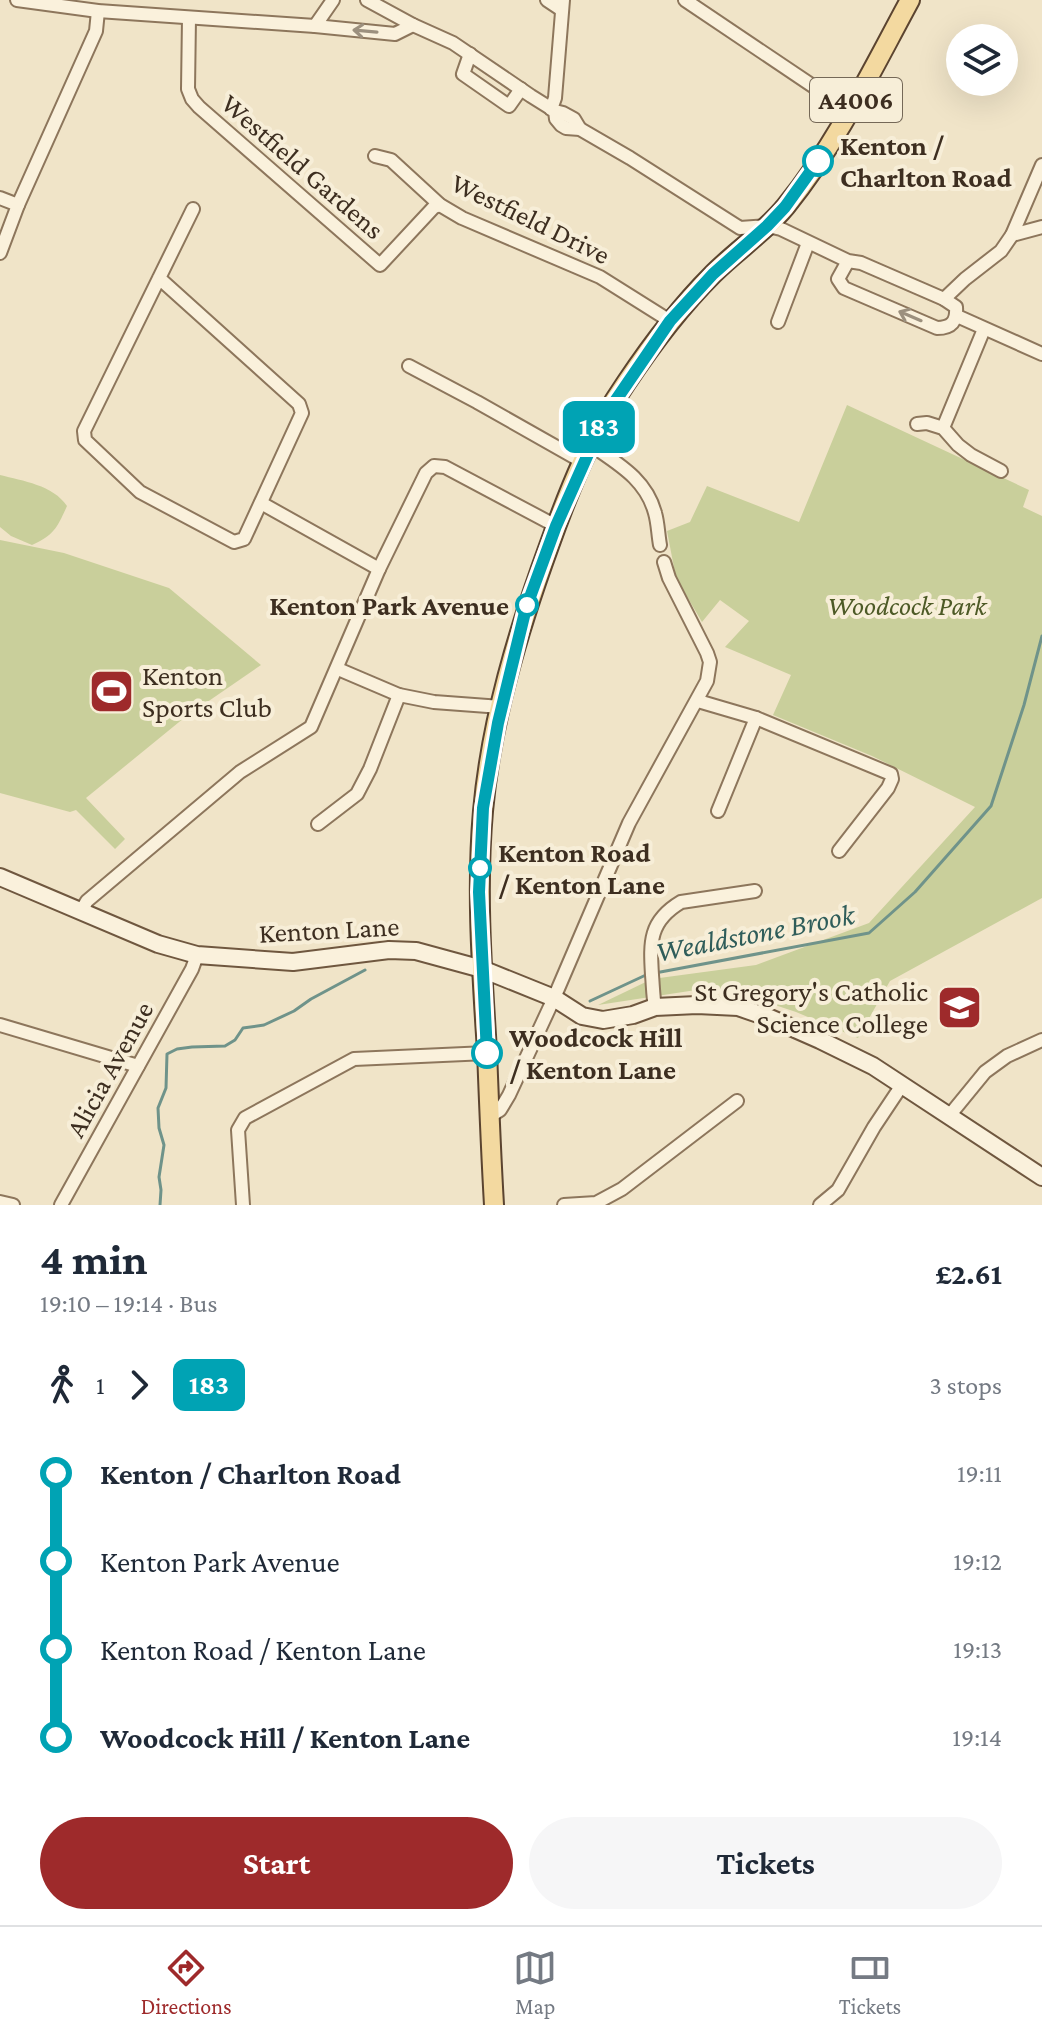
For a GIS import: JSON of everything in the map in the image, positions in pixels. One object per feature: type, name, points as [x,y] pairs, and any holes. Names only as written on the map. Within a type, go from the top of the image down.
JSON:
[{"type":"main road","name":"A4006","points":[[494,1205],[479,892],[483,808],[501,707],[526,608],[556,526],[605,416],[670,321],[731,257],[767,226],[794,195],[850,111],[910,0]]},
{"type":"street","points":[[17,0],[78,4],[98,11],[395,34],[413,25]]},
{"type":"street","points":[[315,26],[333,0]]},
{"type":"street","points":[[367,0],[453,43],[553,110],[574,119],[580,129],[740,228],[767,226],[781,229],[848,261],[861,263],[944,299],[956,312],[984,329],[1042,354]]},
{"type":"street","points":[[547,0],[563,5],[553,110]]},
{"type":"street","points":[[685,0],[850,111]]},
{"type":"street","points":[[0,253],[18,205],[96,31],[98,11]]},
{"type":"street","name":"Westfield Gardens","points":[[189,18],[188,89],[192,99],[380,265],[434,207],[440,205]]},
{"type":"street","points":[[470,54],[463,74],[509,106],[521,89]]},
{"type":"street","name":"Westfield Drive","points":[[375,156],[391,160],[440,205],[462,218],[600,277],[670,321]]},
{"type":"street","points":[[944,299],[1001,251],[1012,235],[1042,165]]},
{"type":"street","points":[[0,198],[18,205]]},
{"type":"street","points":[[159,278],[299,404],[302,413],[244,539],[234,542],[140,492],[85,440],[84,431],[159,278],[193,209]]},
{"type":"street","points":[[1012,235],[1042,227]]},
{"type":"street","points":[[778,322],[808,243]]},
{"type":"street","points":[[848,261],[838,279],[844,288],[937,328],[952,325],[957,288]]},
{"type":"street","points":[[943,428],[984,329]]},
{"type":"street","points":[[409,366],[638,480],[655,513],[660,545]]},
{"type":"street","points":[[917,424],[927,423],[943,428],[971,455],[1001,471]]},
{"type":"street","points":[[81,911],[87,901],[240,772],[311,727],[379,569],[426,473],[434,466],[445,467],[556,526]]},
{"type":"street","points":[[261,503],[379,569]]},
{"type":"street","points":[[489,1117],[500,1110],[509,1095],[629,823],[707,681],[710,662],[707,653],[664,562]]},
{"type":"street","points":[[338,669],[399,695],[434,702],[501,707]]},
{"type":"street","points":[[318,824],[357,794],[399,695]]},
{"type":"street","points":[[698,701],[756,718],[891,774],[888,788],[839,851]]},
{"type":"street","points":[[718,811],[756,718]]},
{"type":"street","name":"Kenton Lane","points":[[0,877],[158,944],[197,955],[293,962],[389,950],[416,951],[482,969],[554,998],[582,1016],[603,1020],[633,1015],[655,1007],[711,1005],[756,1012],[873,1066],[1042,1177]]},
{"type":"street","points":[[655,1007],[650,945],[660,919],[671,908],[689,899],[755,891]]},
{"type":"street","name":"Alicia Avenue","points":[[61,1205],[197,955]]},
{"type":"street","points":[[0,1025],[138,1066]]},
{"type":"street","points":[[949,1116],[985,1072],[1007,1056],[1042,1040]]},
{"type":"street","points":[[243,1205],[238,1130],[245,1118],[354,1059],[487,1053]]},
{"type":"street","points":[[820,1205],[838,1190],[902,1085]]},
{"type":"street","points":[[564,1205],[596,1203],[622,1189],[737,1101]]},
{"type":"street","points":[[0,1202],[13,1205]]},
{"type":"green space","name":"Woodcock Park","points":[[847,405],[1029,490],[1023,507],[1042,516],[1042,898],[890,981],[858,1038],[796,1012],[738,993],[696,990],[598,1005],[652,979],[756,965],[869,923],[975,807],[872,756],[773,715],[791,675],[725,647],[749,621],[720,600],[702,622],[676,578],[667,531],[690,522],[707,486],[799,522]]},
{"type":"green space","points":[[0,475],[37,485],[54,493],[67,506],[57,525],[45,538],[32,545],[11,536],[0,527]]},
{"type":"green space","name":"Kenton Sports Club","points":[[0,540],[64,553],[169,588],[261,665],[184,718],[86,798],[125,839],[115,849],[76,810],[70,812],[0,793]]},
{"type":"waterway","name":"Wealdstone Brook","points":[[655,973],[869,933],[915,892],[991,806],[1024,705],[1042,636]]},
{"type":"waterway","name":"Wealdstone Brook","points":[[160,1205],[159,1177],[164,1145],[158,1108],[166,1088],[167,1054],[177,1049],[225,1046],[235,1040],[243,1028],[264,1025],[294,1011],[365,970]]},
{"type":"waterway","name":"Wealdstone Brook","points":[[590,1001],[648,974]]},
{"type":"bus line","name":"183","points":[[487,1053],[479,892],[483,808],[490,760],[526,608],[556,526],[605,416],[670,321],[713,274],[785,207],[818,161]]},
{"type":"place","name":"Kenton / Charlton Road","points":[[818,161]]},
{"type":"place","name":"Kenton Park Avenue","points":[[527,605]]},
{"type":"place","name":"Kenton Sports Club","points":[[111,691]]},
{"type":"place","name":"Kenton Road / Kenton Lane","points":[[480,868]]},
{"type":"place","name":"St Gregory's Catholic Science College","points":[[959,1007]]},
{"type":"place","name":"Woodcock Hill / Kenton Lane","points":[[487,1053]]}]
